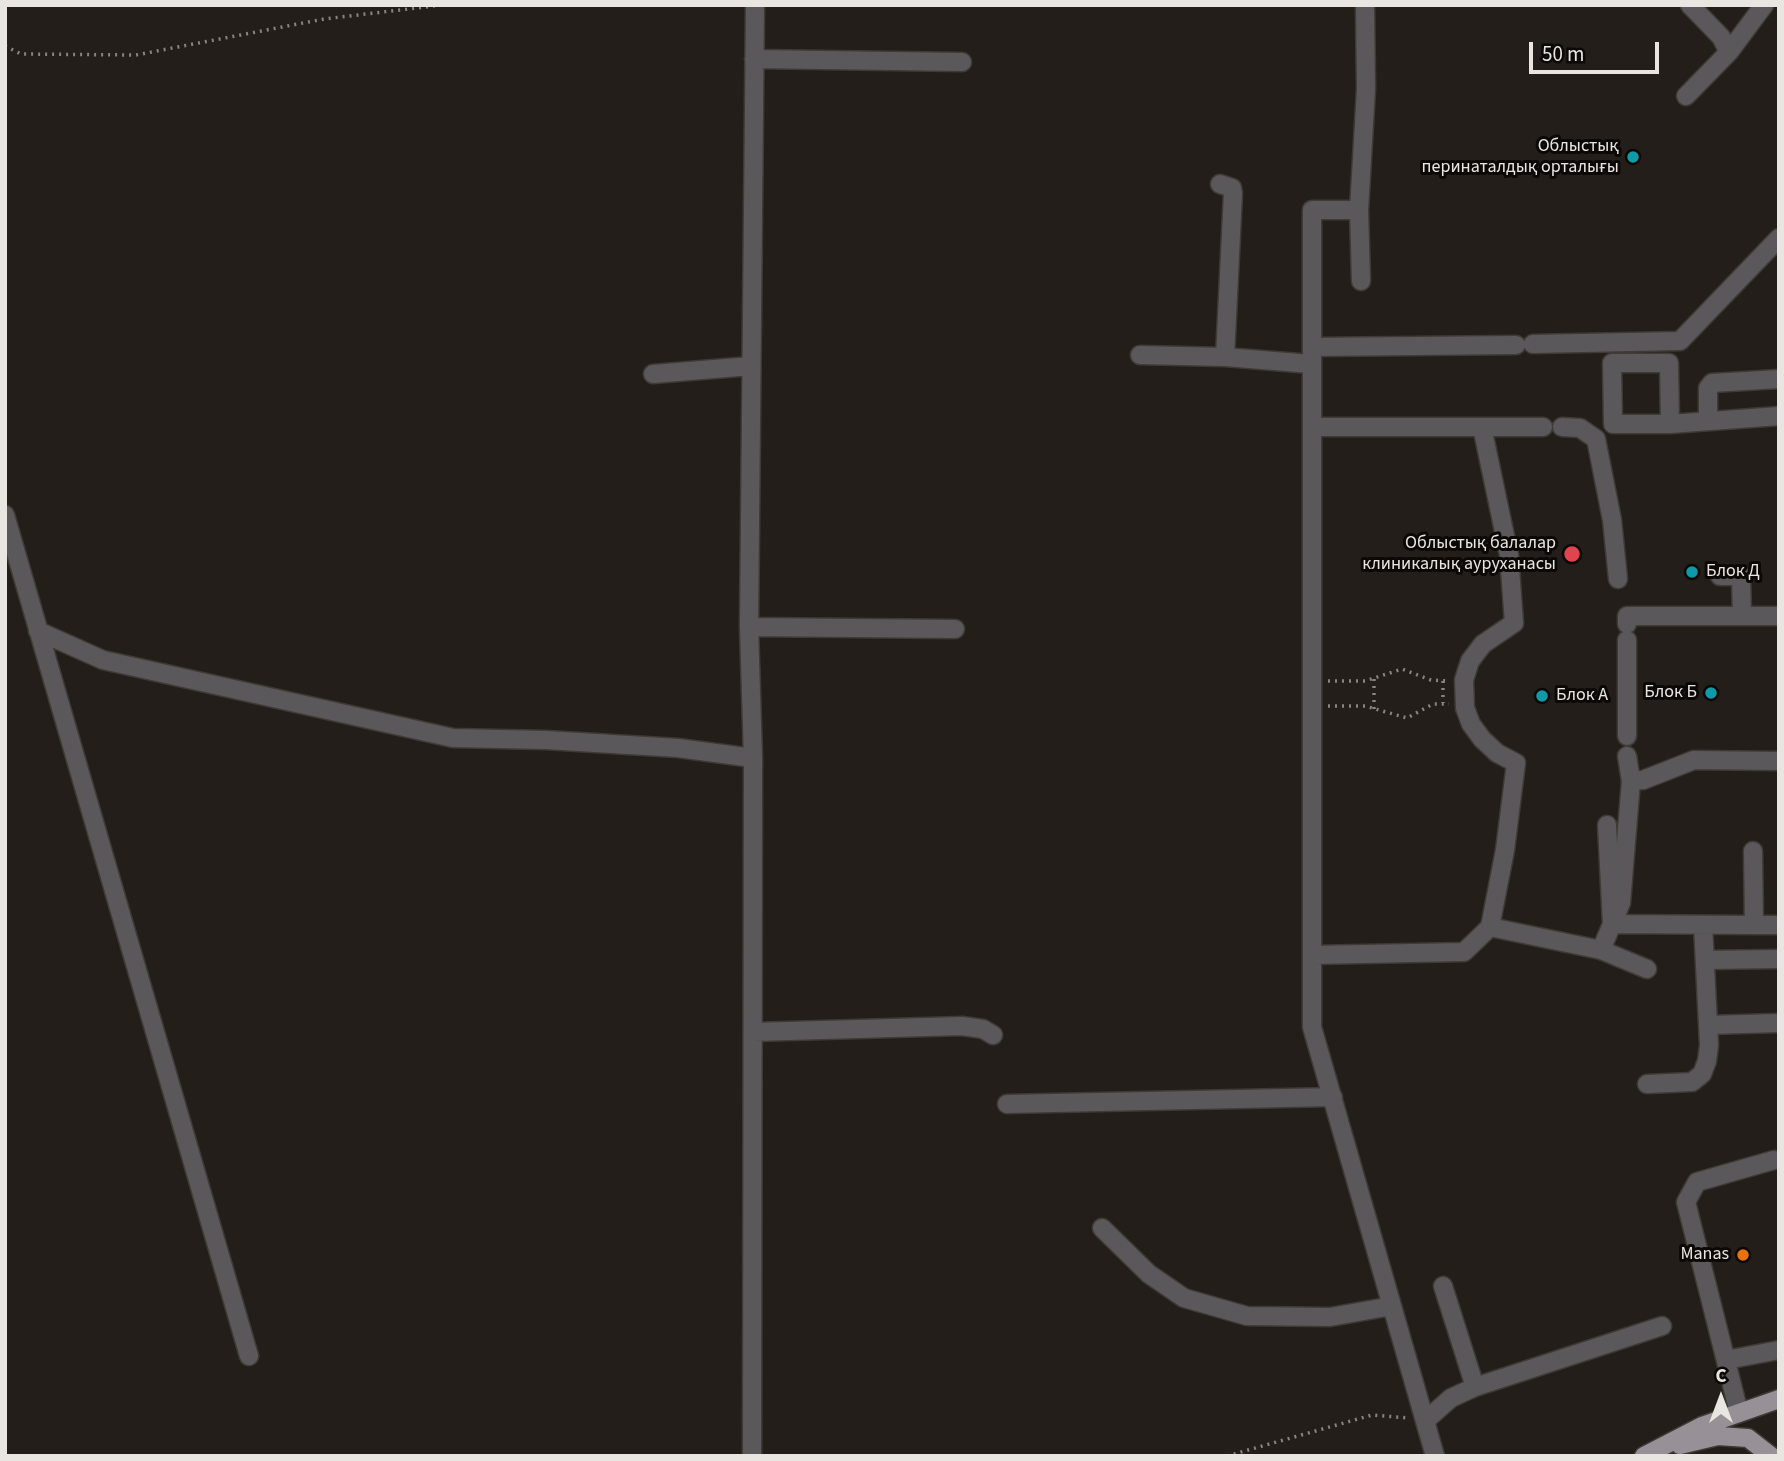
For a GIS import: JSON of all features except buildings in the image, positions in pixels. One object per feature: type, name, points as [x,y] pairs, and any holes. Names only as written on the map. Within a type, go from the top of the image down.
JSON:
[{"type":"main road","points":[[1649,1454],[1702,1426],[1779,1399]]},
{"type":"main road","points":[[1649,1454],[1718,1436],[1748,1438],[1771,1456]]},
{"type":"street","points":[[752,1456],[750,627],[755,5]]},
{"type":"street","points":[[1361,281],[1359,210],[1366,89],[1365,5]]},
{"type":"street","points":[[1690,5],[1721,37],[1729,52]]},
{"type":"street","points":[[1686,96],[1729,52],[1764,5]]},
{"type":"street","points":[[754,59],[962,62]]},
{"type":"street","points":[[1220,184],[1232,188],[1233,194],[1225,357]]},
{"type":"street","points":[[1359,210],[1311,209],[1312,1027],[1435,1456]]},
{"type":"street","points":[[1140,355],[1311,356],[1524,344],[1680,341],[1779,238]]},
{"type":"street","points":[[1613,424],[1612,363],[1669,363],[1670,424]]},
{"type":"street","points":[[653,374],[751,366]]},
{"type":"street","points":[[1708,420],[1708,388],[1712,383],[1779,379]]},
{"type":"street","points":[[1596,439],[1613,424],[1670,424],[1779,416]]},
{"type":"street","points":[[1312,427],[1543,427]]},
{"type":"street","points":[[1312,955],[1464,952],[1490,927],[1505,850],[1516,763],[1482,739],[1471,724],[1464,704],[1464,681],[1470,661],[1483,644],[1514,623],[1509,555],[1482,427]]},
{"type":"street","points":[[1562,427],[1580,428],[1596,439],[1612,520],[1618,579]]},
{"type":"street","points":[[5,514],[249,1356]]},
{"type":"street","points":[[1720,576],[1741,576],[1742,615]]},
{"type":"street","points":[[1627,736],[1627,615],[1779,615]]},
{"type":"street","points":[[750,627],[955,629]]},
{"type":"street","points":[[38,631],[103,660],[453,738],[546,740],[678,748],[752,758]]},
{"type":"street","points":[[1601,950],[1621,903],[1632,781],[1627,756]]},
{"type":"street","points":[[1632,781],[1643,780],[1695,760],[1779,761]]},
{"type":"street","points":[[1607,825],[1612,924]]},
{"type":"street","points":[[1753,852],[1754,925]]},
{"type":"street","points":[[1612,924],[1779,925]]},
{"type":"street","points":[[1647,1084],[1692,1082],[1702,1074],[1707,1061],[1703,925]]},
{"type":"street","points":[[1490,927],[1601,950],[1647,969]]},
{"type":"street","points":[[1705,960],[1779,959]]},
{"type":"street","points":[[1708,1025],[1779,1023]]},
{"type":"street","points":[[753,1032],[962,1026],[983,1029],[993,1035]]},
{"type":"street","points":[[1007,1104],[1333,1097]]},
{"type":"street","points":[[1739,1413],[1686,1202],[1696,1181],[1774,1160]]},
{"type":"street","points":[[1102,1228],[1149,1274],[1184,1298],[1247,1316],[1330,1317],[1392,1306]]},
{"type":"street","points":[[1443,1286],[1475,1387]]},
{"type":"street","points":[[1425,1421],[1451,1398],[1475,1387],[1662,1326]]},
{"type":"street","points":[[1726,1360],[1779,1350]]},
{"type":"path","points":[[5,46],[21,54],[136,55],[324,19],[442,5]]},
{"type":"path","points":[[1312,681],[1365,681],[1402,668],[1431,680],[1464,681]]},
{"type":"path","points":[[1374,678],[1374,709]]},
{"type":"path","points":[[1443,681],[1443,704]]},
{"type":"path","points":[[1312,706],[1365,706],[1407,718],[1433,704],[1464,704]]},
{"type":"path","points":[[1227,1456],[1372,1415],[1425,1421]]},
{"type":"place","name":"Облыстық перинаталдық орталығы","points":[[1633,157]]},
{"type":"place","name":"Облыстық балалар клиникалық ауруханасы","points":[[1572,554]]},
{"type":"place","name":"Блок Д","points":[[1692,572]]},
{"type":"place","name":"Блок Б","points":[[1711,693]]},
{"type":"place","name":"Блок А","points":[[1542,696]]},
{"type":"place","name":"Manas","points":[[1743,1255]]}]
